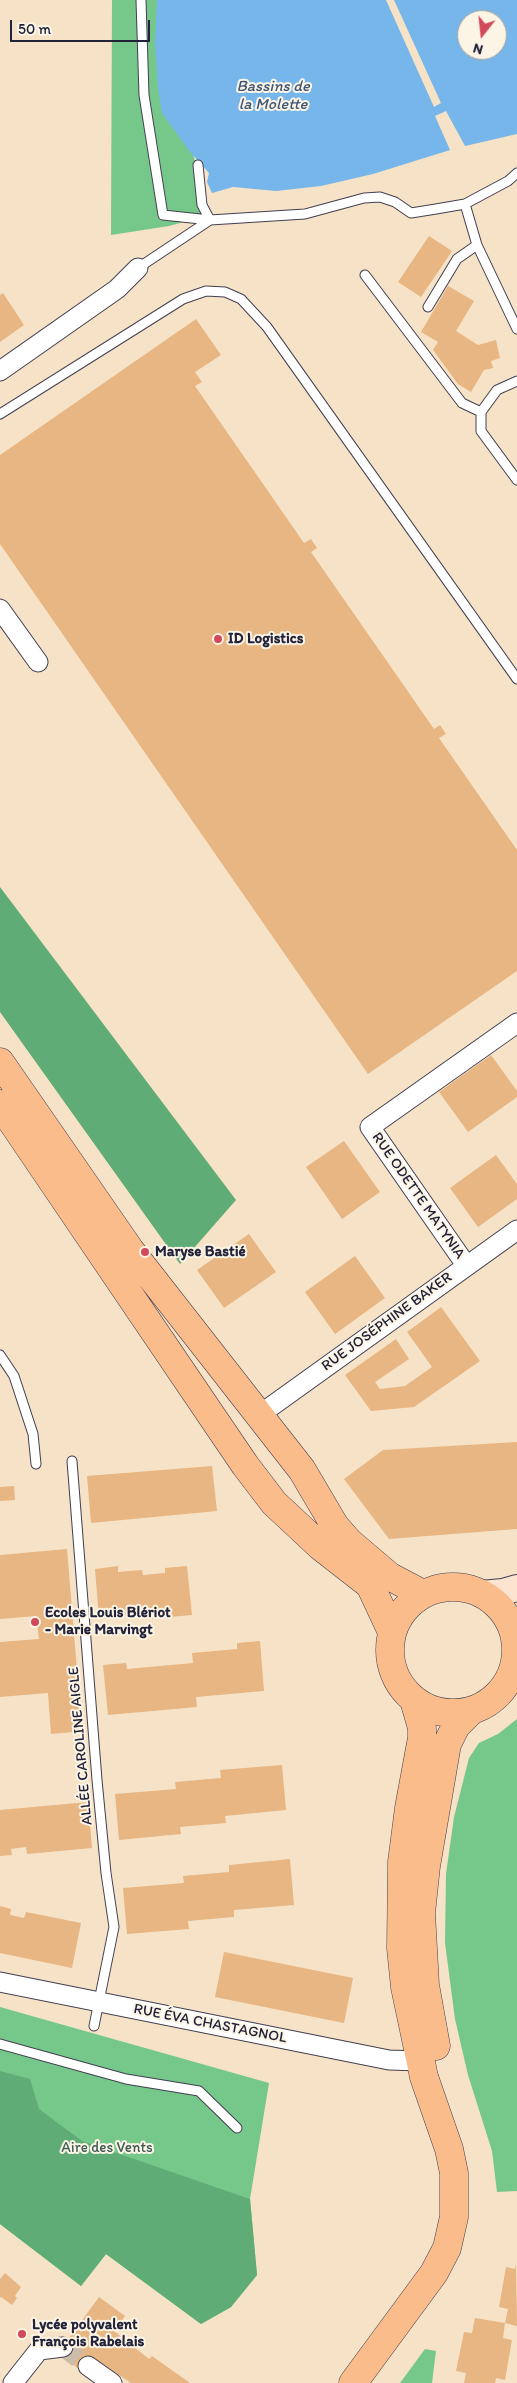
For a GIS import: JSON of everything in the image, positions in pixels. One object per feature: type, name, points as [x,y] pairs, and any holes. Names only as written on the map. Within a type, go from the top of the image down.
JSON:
[{"type":"main road","points":[[0,1062],[130,1250],[302,1470],[335,1526],[349,1542],[389,1576],[423,1594]]},
{"type":"main road","points":[[0,1104],[245,1465],[274,1503],[320,1546],[370,1585],[392,1632]]},
{"type":"main road","points":[[481,1594],[499,1607],[511,1626],[517,1646],[512,1672],[499,1694],[486,1704],[471,1711],[456,1714],[427,1708],[403,1690],[393,1669],[390,1647],[392,1632],[399,1617],[410,1604],[423,1594],[434,1590],[452,1587],[481,1594],[517,1588]]},
{"type":"main road","points":[[353,2383],[434,2273],[447,2248],[454,2217],[454,2173],[449,2149],[420,2061],[405,1987],[401,1948],[402,1862],[409,1808],[422,1738],[422,1728],[414,1700]]},
{"type":"main road","points":[[372,2383],[448,2280],[461,2253],[469,2220],[472,2195],[471,2171],[455,2110],[441,2072],[430,2021],[424,1985],[421,1912],[426,1866],[447,1744],[456,1726],[471,1711]]},
{"type":"street","points":[[0,371],[117,289],[138,268]]},
{"type":"street","points":[[0,609],[38,662]]},
{"type":"street","name":"RUE ODETTE MATYNIA","points":[[466,1265],[370,1127],[517,1023]]},
{"type":"street","name":"RUE JOSÉPHINE BAKER","points":[[258,1414],[517,1230]]},
{"type":"street","name":"RUE ÉVA CHASTAGNOL","points":[[0,1982],[389,2060],[420,2061]]},
{"type":"street","points":[[13,2383],[39,2350],[63,2347]]},
{"type":"street","points":[[88,2366],[112,2383]]},
{"type":"lane","points":[[141,0],[144,95],[163,215],[210,220],[305,214],[364,198],[380,197],[395,202],[412,213],[465,204],[508,181],[517,173]]},
{"type":"lane","points":[[198,165],[202,204],[210,220]]},
{"type":"lane","points":[[465,204],[477,245],[517,329]]},
{"type":"lane","points":[[138,268],[210,220]]},
{"type":"lane","points":[[428,307],[457,259],[477,245]]},
{"type":"lane","points":[[365,276],[462,403],[480,412]]},
{"type":"lane","points":[[0,414],[183,299],[206,291],[225,292],[241,299],[268,327],[517,679]]},
{"type":"lane","points":[[517,381],[497,390],[480,412],[481,430],[517,480]]},
{"type":"lane","points":[[0,1355],[14,1376],[33,1434],[36,1464]]},
{"type":"lane","name":"ALLÉE CAROLINE AIGLE","points":[[72,1461],[97,1780],[106,1873],[114,1927],[94,2026]]},
{"type":"lane","points":[[0,2044],[126,2079],[199,2091],[237,2128]]},
{"type":"green space","points":[[112,0],[165,0],[192,150],[209,215],[169,226],[111,235]]},
{"type":"green space","points":[[0,887],[236,1200],[180,1264],[0,1012]]},
{"type":"green space","points":[[517,1719],[517,2191],[497,2192],[492,2151],[468,2075],[455,2019],[445,1943],[446,1874],[454,1817],[469,1758],[479,1743],[498,1734]]},
{"type":"green space","name":"Aire des Vents","points":[[0,2007],[269,2083],[250,2199],[257,2275],[231,2307],[201,2324],[106,2254],[81,2286],[0,2224]]},
{"type":"green space","points":[[0,2071],[30,2079],[39,2109],[82,2141],[250,2199],[257,2275],[231,2307],[201,2324],[106,2254],[81,2286],[0,2224]]},
{"type":"green space","points":[[425,2349],[436,2351],[432,2383],[400,2383]]},
{"type":"water","name":"Bassins de la Molette","points":[[157,0],[386,0],[434,107],[441,103],[394,0],[517,0],[517,134],[465,146],[446,111],[435,116],[450,150],[373,174],[321,186],[276,191],[233,187],[212,193],[207,182],[209,173],[190,152],[162,113],[158,89],[155,42]]},
{"type":"building","points":[[429,236],[452,251],[421,297],[398,282]]},
{"type":"building","points":[[448,286],[474,301],[456,331],[478,345],[496,340],[500,358],[491,361],[493,368],[484,370],[471,392],[458,384],[433,350],[438,342],[421,332]]},
{"type":"building","points":[[3,293],[24,325],[0,342],[0,295]]},
{"type":"building","name":"ID Logistics","points":[[196,319],[221,355],[195,372],[202,382],[195,386],[304,543],[311,539],[317,548],[311,552],[434,729],[440,725],[446,734],[439,738],[517,850],[517,971],[368,1074],[0,544],[0,455]]},
{"type":"building","points":[[491,1055],[517,1091],[517,1097],[468,1132],[439,1092]]},
{"type":"building","points":[[344,1141],[380,1192],[342,1219],[306,1167]]},
{"type":"building","points":[[496,1155],[517,1184],[517,1199],[478,1227],[450,1188]]},
{"type":"building","points":[[249,1234],[276,1272],[224,1308],[197,1270]]},
{"type":"building","points":[[355,1256],[385,1298],[335,1334],[305,1292]]},
{"type":"building","points":[[441,1307],[480,1361],[414,1407],[371,1411],[345,1375],[396,1339],[409,1359],[375,1382],[380,1389],[405,1386],[432,1367],[407,1332]]},
{"type":"building","points":[[517,1442],[517,1529],[389,1539],[344,1479],[383,1450]]},
{"type":"building","points":[[212,1466],[217,1511],[91,1523],[87,1476]]},
{"type":"building","points":[[14,1486],[15,1500],[0,1501],[0,1487]]},
{"type":"building","points":[[67,1549],[82,1731],[51,1734],[48,1693],[0,1697],[0,1642],[39,1639],[36,1616],[0,1619],[0,1555]]},
{"type":"building","points":[[118,1566],[118,1572],[142,1570],[143,1575],[165,1573],[165,1568],[187,1566],[192,1615],[147,1619],[146,1614],[99,1618],[95,1569]]},
{"type":"building","points":[[260,1641],[264,1691],[196,1697],[197,1707],[108,1715],[103,1665],[126,1663],[127,1669],[193,1663],[192,1653],[237,1649],[237,1643]]},
{"type":"building","points":[[282,1765],[286,1810],[225,1816],[226,1823],[180,1827],[181,1834],[119,1840],[115,1794],[176,1789],[175,1782],[221,1778],[220,1770]]},
{"type":"building","points":[[88,1802],[92,1848],[27,1854],[26,1847],[11,1849],[12,1855],[0,1856],[0,1810]]},
{"type":"building","points":[[290,1859],[294,1905],[234,1910],[234,1917],[188,1921],[189,1929],[127,1934],[123,1888],[184,1883],[183,1876],[229,1872],[229,1865]]},
{"type":"building","points":[[0,1906],[11,1909],[10,1915],[24,1918],[26,1912],[81,1923],[72,1968],[0,1953]]},
{"type":"building","points":[[224,1952],[353,1978],[344,2023],[215,1997]]},
{"type":"building","points":[[516,2263],[517,2326],[505,2323],[508,2309],[499,2307],[506,2267],[515,2269]]},
{"type":"building","points":[[5,2273],[21,2287],[12,2305],[0,2298],[0,2279]]},
{"type":"building","points":[[99,2297],[125,2316],[114,2331],[149,2359],[152,2356],[190,2383],[131,2383],[94,2358],[83,2372],[58,2353]]},
{"type":"building","points":[[475,2318],[505,2323],[503,2338],[512,2340],[505,2380],[496,2378],[495,2383],[464,2383],[466,2373],[456,2371],[464,2332],[472,2333]]},
{"type":"tunnel","points":[[63,2347],[88,2366]]},
{"type":"place","name":"ID Logistics","points":[[218,639]]},
{"type":"place","name":"Maryse Bastié","points":[[145,1252]]},
{"type":"place","name":"Ecoles Louis Blériot - Marie Marvingt","points":[[35,1622]]},
{"type":"place","name":"Lycée polyvalent François Rabelais","points":[[22,2334]]}]
